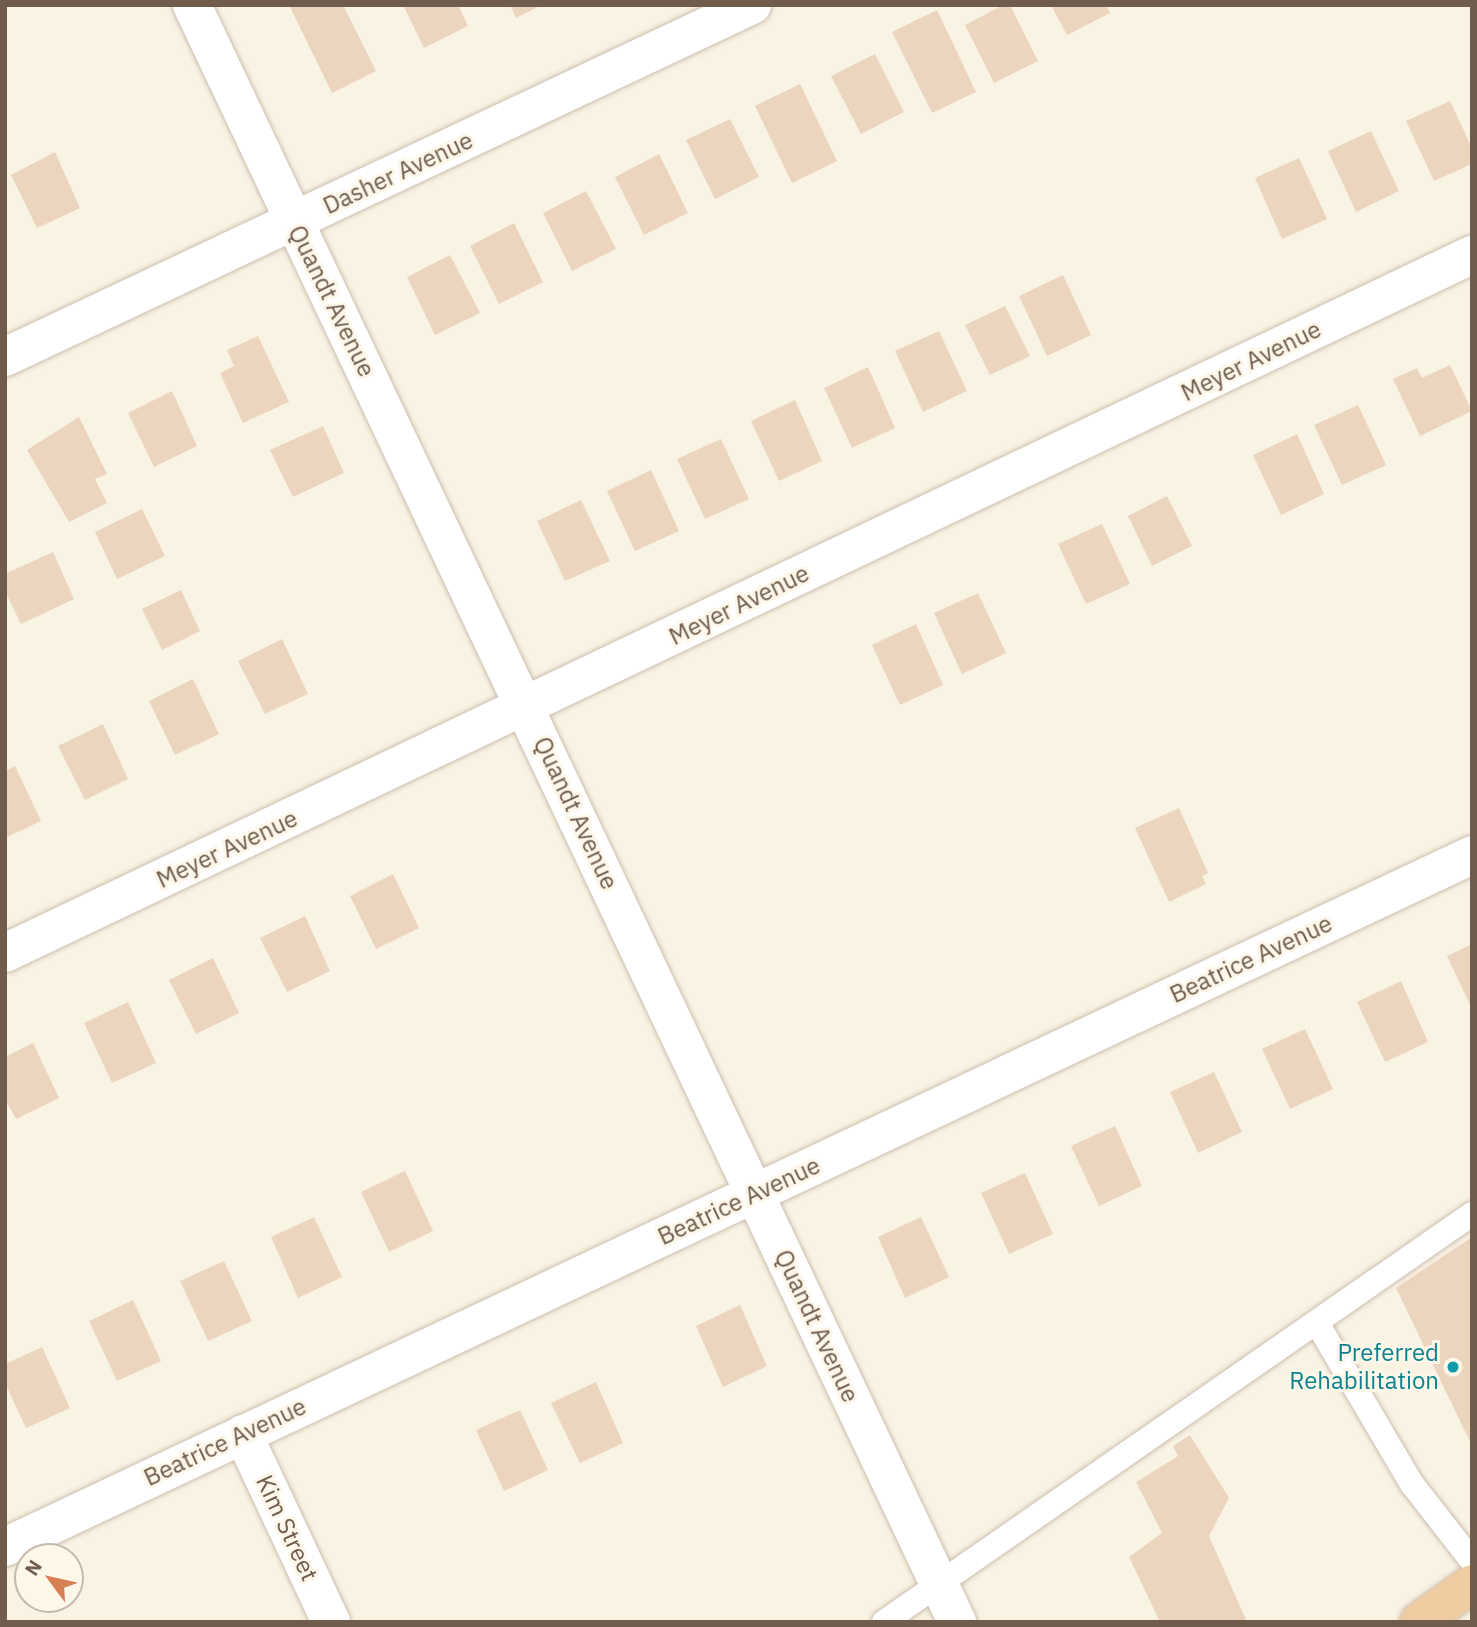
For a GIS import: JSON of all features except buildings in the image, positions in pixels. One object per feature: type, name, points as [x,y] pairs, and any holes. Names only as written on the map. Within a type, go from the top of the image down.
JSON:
[{"type":"highway","points":[[1419,1622],[1472,1584]]},
{"type":"street","name":"Quandt Avenue","points":[[192,5],[957,1622]]},
{"type":"street","name":"Dasher Avenue","points":[[5,357],[752,5]]},
{"type":"street","name":"Meyer Avenue","points":[[5,953],[527,709],[1472,255]]},
{"type":"street","name":"Beatrice Avenue","points":[[5,1547],[1472,855]]},
{"type":"street","name":"Kim Street","points":[[243,1434],[331,1622]]},
{"type":"lane","points":[[884,1622],[1472,1214]]},
{"type":"lane","points":[[1317,1323],[1412,1484],[1472,1561]]},
{"type":"place","name":"Preferred Rehabilitation","points":[[1453,1367]]}]
